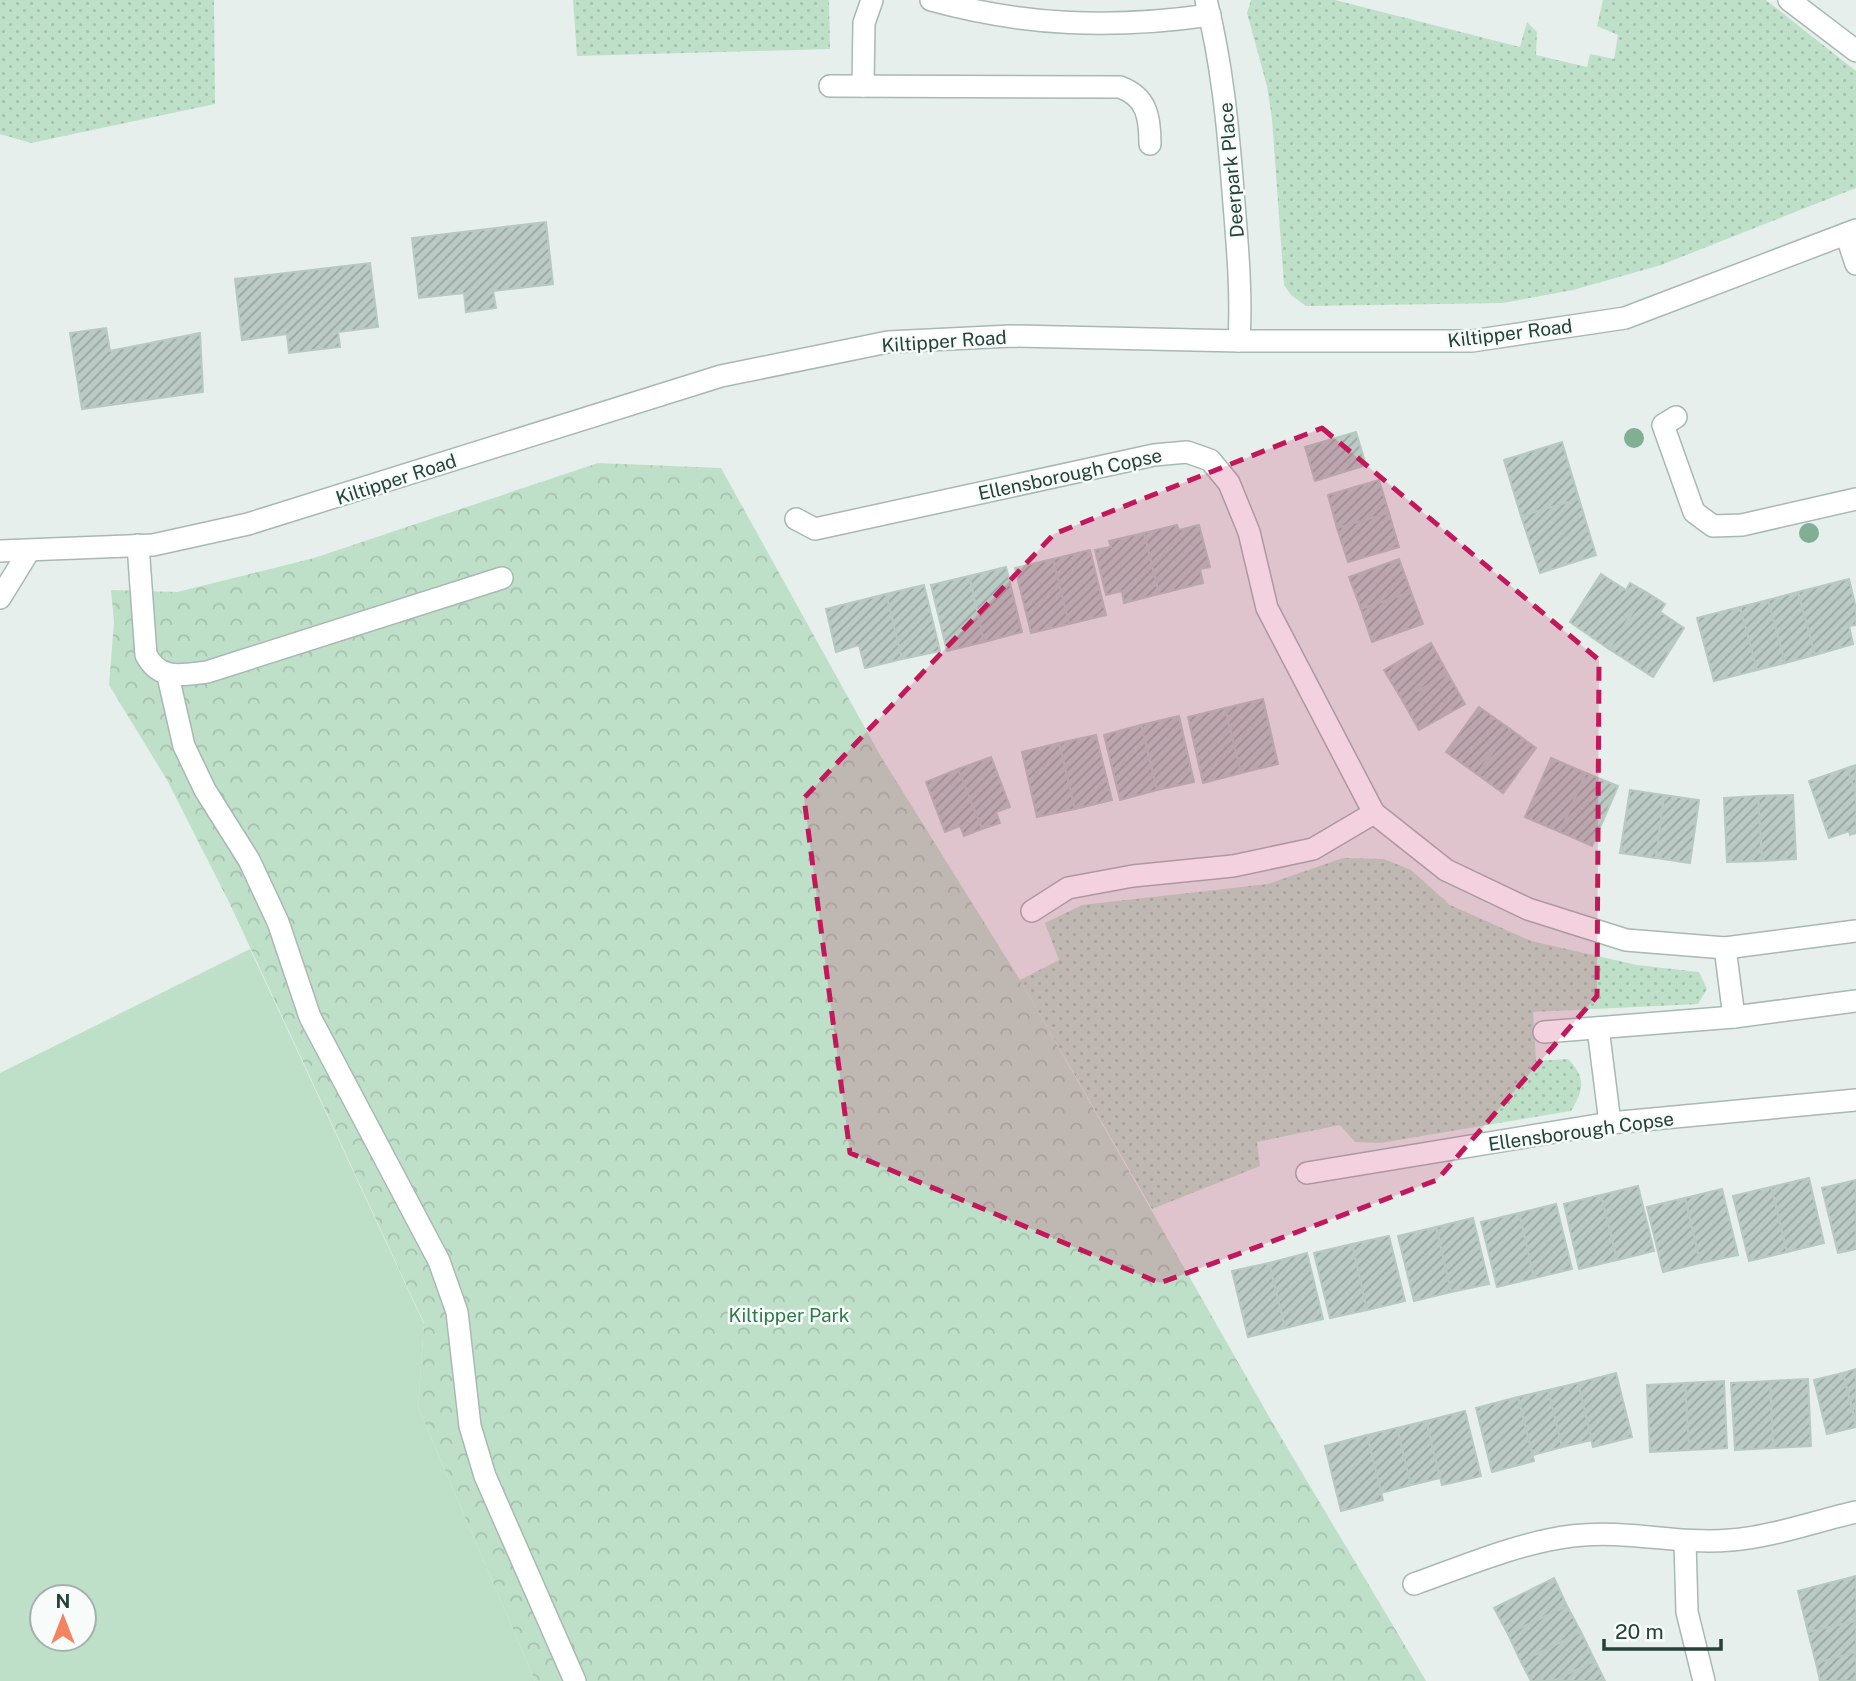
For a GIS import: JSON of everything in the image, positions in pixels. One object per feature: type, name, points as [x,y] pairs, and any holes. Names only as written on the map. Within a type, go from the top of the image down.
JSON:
[{"type":"street","points":[[863,86],[864,23],[872,0]]},
{"type":"street","points":[[931,0],[1004,17],[1095,25],[1137,24],[1208,7]]},
{"type":"street","points":[[1789,0],[1856,51]]},
{"type":"street","name":"Deerpark Place","points":[[1208,7],[1218,49],[1229,146],[1242,293],[1239,341]]},
{"type":"street","points":[[830,86],[1120,87],[1135,93],[1146,106],[1150,122],[1150,144]]},
{"type":"street","points":[[1851,232],[1856,264]]},
{"type":"street","name":"Kiltipper Road","points":[[0,551],[153,545],[248,524],[313,506],[721,376],[888,342],[1011,336],[1239,341],[1472,341],[1625,317],[1851,232]]},
{"type":"street","points":[[1676,417],[1663,425],[1694,512],[1713,526],[1742,525],[1856,499]]},
{"type":"street","name":"Ellensborough Copse","points":[[796,519],[815,529],[1154,455],[1187,452],[1210,460],[1229,483],[1249,532],[1268,608],[1374,813],[1446,870],[1528,909],[1626,940],[1725,948],[1856,931]]},
{"type":"street","points":[[138,545],[146,655],[152,665],[168,676],[207,672],[502,578]]},
{"type":"street","points":[[0,598],[29,551]]},
{"type":"street","points":[[168,676],[184,746],[205,790],[249,860],[278,922],[310,1017],[439,1261],[457,1312],[470,1426],[485,1476],[575,1681]]},
{"type":"street","points":[[1032,911],[1068,888],[1133,876],[1233,866],[1314,849],[1374,813]]},
{"type":"street","points":[[1725,948],[1734,1017]]},
{"type":"street","points":[[1544,1032],[1734,1017],[1856,1002]]},
{"type":"street","points":[[1598,1028],[1610,1123]]},
{"type":"street","name":"Ellensborough Copse","points":[[1307,1173],[1610,1123],[1856,1100]]},
{"type":"street","points":[[1414,1584],[1483,1558],[1569,1536],[1620,1532],[1685,1541],[1733,1540],[1856,1512]]},
{"type":"street","points":[[1685,1541],[1687,1612],[1704,1681]]},
{"type":"highlighted area","points":[[1322,428],[1599,660],[1597,996],[1437,1180],[1160,1283],[850,1153],[804,798],[1054,534]]},
{"type":"green space","points":[[0,0],[214,0],[215,104],[31,143],[0,134]]},
{"type":"green space","points":[[573,0],[829,0],[830,49],[577,56]]},
{"type":"green space","points":[[1251,0],[1335,0],[1520,47],[1527,22],[1537,32],[1536,55],[1587,67],[1590,54],[1614,59],[1618,35],[1597,26],[1603,0],[1766,0],[1856,71],[1856,188],[1661,265],[1573,290],[1503,303],[1306,306],[1291,295],[1284,285],[1272,119],[1267,86],[1247,13]]},
{"type":"green space","name":"Kiltipper Park","points":[[598,463],[721,468],[880,755],[1020,980],[1279,1434],[1426,1681],[535,1681],[418,1407],[424,1323],[230,904],[167,780],[109,685],[114,622],[111,590],[177,592],[314,558]]},
{"type":"green space","points":[[1343,858],[1384,859],[1411,870],[1450,905],[1531,941],[1637,965],[1699,972],[1707,989],[1698,1004],[1533,1012],[1536,1061],[1568,1059],[1578,1072],[1581,1090],[1571,1111],[1380,1143],[1355,1142],[1340,1125],[1257,1142],[1260,1166],[1152,1209],[1020,980],[1059,960],[1045,923],[1082,905],[1268,884]]},
{"type":"green space","points":[[250,949],[424,1324],[418,1407],[535,1681],[0,1681],[0,1073]]},
{"type":"building","points":[[546,222],[553,284],[493,291],[496,308],[466,312],[464,293],[419,298],[412,238]]},
{"type":"building","points":[[370,263],[378,327],[338,332],[340,347],[289,353],[287,334],[242,340],[235,279]]},
{"type":"building","points":[[106,328],[110,351],[200,333],[203,392],[82,409],[70,333]]},
{"type":"building","points":[[1356,432],[1366,465],[1315,481],[1305,447]]},
{"type":"building","points":[[1562,442],[1579,499],[1521,516],[1504,460]]},
{"type":"building","points":[[1379,480],[1389,513],[1337,528],[1328,495]]},
{"type":"building","points":[[1579,499],[1596,555],[1540,573],[1521,516]]},
{"type":"building","points":[[1389,513],[1399,547],[1348,562],[1337,528]]},
{"type":"building","points":[[1177,525],[1179,530],[1199,525],[1210,567],[1200,569],[1203,583],[1159,594],[1144,533]]},
{"type":"building","points":[[1144,533],[1159,594],[1124,603],[1122,591],[1106,595],[1095,550],[1111,547],[1109,541]]},
{"type":"building","points":[[1090,550],[1106,615],[1069,624],[1053,559]]},
{"type":"building","points":[[1053,559],[1069,624],[1031,633],[1015,568]]},
{"type":"building","points":[[1399,559],[1411,592],[1361,609],[1349,577]]},
{"type":"building","points":[[1006,567],[1022,632],[984,642],[969,576]]},
{"type":"building","points":[[1601,574],[1626,590],[1630,583],[1646,592],[1609,649],[1570,622]]},
{"type":"building","points":[[969,576],[984,642],[947,651],[931,585]]},
{"type":"building","points":[[1849,579],[1856,608],[1856,625],[1849,626],[1853,644],[1815,655],[1798,592]]},
{"type":"building","points":[[924,585],[940,651],[902,659],[886,594]]},
{"type":"building","points":[[1411,592],[1423,624],[1372,642],[1361,609]]},
{"type":"building","points":[[1646,592],[1665,604],[1660,612],[1684,628],[1653,677],[1609,649]]},
{"type":"building","points":[[1798,592],[1815,655],[1785,663],[1768,600]]},
{"type":"building","points":[[886,594],[902,659],[865,668],[859,645],[836,652],[826,609]]},
{"type":"building","points":[[1768,600],[1785,663],[1757,670],[1740,607]]},
{"type":"building","points":[[1740,607],[1757,670],[1714,681],[1697,618]]},
{"type":"building","points":[[1431,643],[1448,674],[1402,700],[1384,670]]},
{"type":"building","points":[[1448,674],[1465,704],[1419,730],[1402,700]]},
{"type":"building","points":[[1263,699],[1278,764],[1241,773],[1225,708]]},
{"type":"building","points":[[1479,707],[1510,729],[1477,774],[1446,752]]},
{"type":"building","points":[[1225,708],[1241,773],[1203,783],[1188,717]]},
{"type":"building","points":[[1179,716],[1194,782],[1157,790],[1141,725]]},
{"type":"building","points":[[1141,725],[1157,790],[1120,800],[1104,735]]},
{"type":"building","points":[[1510,729],[1536,748],[1503,793],[1477,774]]},
{"type":"building","points":[[1096,735],[1112,800],[1075,809],[1059,743]]},
{"type":"building","points":[[1059,743],[1075,809],[1037,817],[1022,752]]},
{"type":"building","points":[[991,757],[1010,807],[996,812],[1000,823],[982,829],[958,769]]},
{"type":"building","points":[[1551,758],[1586,773],[1560,832],[1525,817]]},
{"type":"building","points":[[1856,765],[1856,794],[1847,768]]},
{"type":"building","points":[[1847,768],[1856,794],[1856,833],[1850,835],[1849,831],[1829,838],[1809,781]]},
{"type":"building","points":[[958,769],[982,829],[964,836],[960,826],[945,832],[926,782]]},
{"type":"building","points":[[1586,773],[1618,786],[1592,846],[1560,832]]},
{"type":"building","points":[[1630,790],[1664,795],[1656,858],[1620,853]]},
{"type":"building","points":[[1664,795],[1699,800],[1690,863],[1656,858]]},
{"type":"building","points":[[1793,795],[1796,859],[1762,861],[1758,796]]},
{"type":"building","points":[[1758,796],[1762,861],[1727,862],[1724,798]]},
{"type":"building","points":[[1809,1178],[1824,1243],[1787,1252],[1771,1187]]},
{"type":"building","points":[[1856,1180],[1856,1249],[1838,1253],[1822,1188]]},
{"type":"building","points":[[1638,1186],[1654,1251],[1617,1260],[1601,1195]]},
{"type":"building","points":[[1771,1187],[1787,1252],[1749,1261],[1733,1196]]},
{"type":"building","points":[[1722,1189],[1738,1255],[1700,1263],[1685,1198]]},
{"type":"building","points":[[1601,1195],[1617,1260],[1579,1269],[1564,1204]]},
{"type":"building","points":[[1685,1198],[1700,1263],[1663,1272],[1647,1207]]},
{"type":"building","points":[[1556,1204],[1572,1269],[1534,1278],[1519,1213]]},
{"type":"building","points":[[1519,1213],[1534,1278],[1497,1287],[1481,1222]]},
{"type":"building","points":[[1473,1218],[1489,1284],[1451,1292],[1436,1227]]},
{"type":"building","points":[[1436,1227],[1451,1292],[1414,1301],[1398,1236]]},
{"type":"building","points":[[1389,1236],[1405,1301],[1367,1310],[1352,1244]]},
{"type":"building","points":[[1352,1244],[1367,1310],[1330,1318],[1314,1253]]},
{"type":"building","points":[[1307,1253],[1323,1319],[1285,1328],[1269,1263]]},
{"type":"building","points":[[1269,1263],[1285,1328],[1248,1337],[1232,1271]]},
{"type":"building","points":[[1856,1369],[1856,1423],[1843,1373]]},
{"type":"building","points":[[1616,1373],[1632,1437],[1593,1447],[1578,1383]]},
{"type":"building","points":[[1843,1373],[1856,1427],[1827,1434],[1814,1380]]},
{"type":"building","points":[[1808,1379],[1811,1446],[1773,1448],[1770,1381]]},
{"type":"building","points":[[1724,1381],[1727,1448],[1689,1450],[1685,1383]]},
{"type":"building","points":[[1770,1381],[1773,1448],[1735,1450],[1731,1383]]},
{"type":"building","points":[[1578,1383],[1592,1440],[1562,1447],[1548,1390]]},
{"type":"building","points":[[1685,1383],[1689,1450],[1650,1452],[1647,1385]]},
{"type":"building","points":[[1548,1390],[1562,1447],[1533,1455],[1518,1397]]},
{"type":"building","points":[[1518,1397],[1534,1461],[1492,1472],[1476,1408]]},
{"type":"building","points":[[1465,1411],[1481,1476],[1442,1485],[1426,1421]]},
{"type":"building","points":[[1426,1421],[1440,1478],[1411,1485],[1397,1428]]},
{"type":"building","points":[[1397,1428],[1411,1485],[1381,1493],[1367,1435]]},
{"type":"building","points":[[1367,1435],[1383,1500],[1341,1511],[1325,1446]]},
{"type":"building","points":[[1856,1576],[1856,1621],[1808,1632],[1798,1591]]},
{"type":"building","points":[[1554,1578],[1567,1606],[1508,1634],[1494,1608]]},
{"type":"building","points":[[1567,1606],[1581,1632],[1521,1662],[1508,1634]]},
{"type":"building","points":[[1856,1621],[1856,1652],[1816,1663],[1808,1632]]},
{"type":"building","points":[[1581,1632],[1595,1661],[1553,1681],[1531,1681],[1521,1662]]},
{"type":"building","points":[[1856,1652],[1856,1681],[1820,1681],[1816,1663]]},
{"type":"building","points":[[1595,1661],[1605,1681],[1553,1681]]}]
